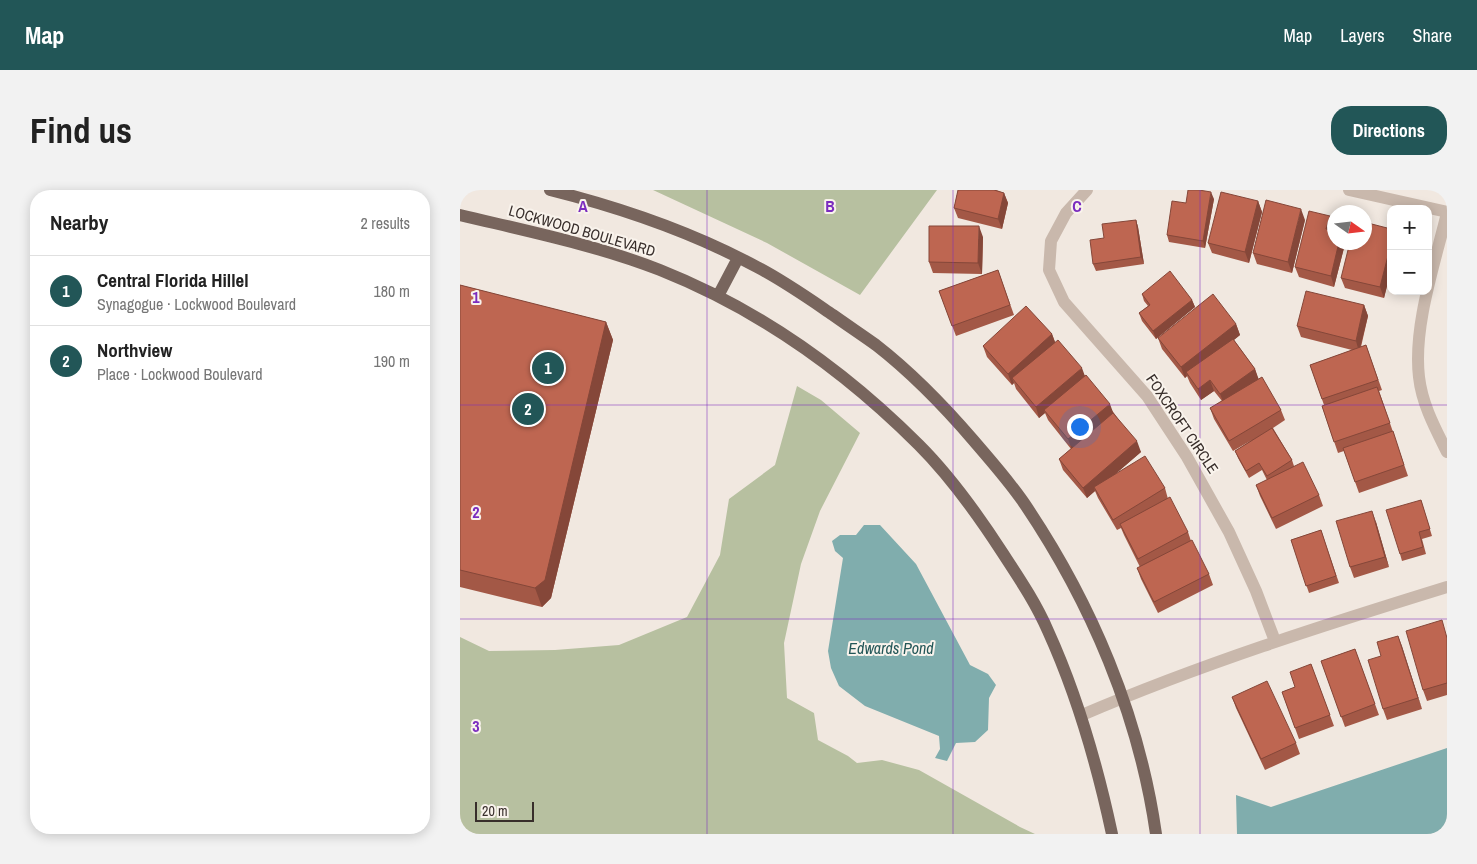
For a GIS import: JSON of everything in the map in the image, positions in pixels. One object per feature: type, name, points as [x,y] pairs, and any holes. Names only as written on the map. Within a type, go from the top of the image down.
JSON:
[{"type":"main road","name":"LOCKWOOD BOULEVARD","points":[[550,190],[635,214],[693,236],[797,290],[876,346],[905,370],[948,411],[1002,474],[1034,518],[1081,598],[1104,648],[1123,697],[1142,762],[1156,834]]},
{"type":"main road","name":"LOCKWOOD BOULEVARD","points":[[460,215],[542,234],[624,257],[662,271],[718,296],[797,342],[842,375],[920,446],[959,491],[988,532],[1022,582],[1047,629],[1082,715],[1100,776],[1112,834]]},
{"type":"main road","points":[[718,296],[738,258]]},
{"type":"street","name":"FOXCROFT CIRCLE","points":[[1087,190],[1066,213],[1051,241],[1049,270],[1064,302],[1147,396],[1187,456],[1229,532],[1256,591],[1275,641]]},
{"type":"street","points":[[1349,190],[1447,213],[1419,332],[1419,378],[1429,415],[1447,452]]},
{"type":"street","points":[[1082,715],[1123,697],[1275,641],[1447,587]]},
{"type":"green space","points":[[653,190],[937,190],[860,295],[767,243]]},
{"type":"green space","points":[[797,386],[821,400],[860,433],[820,511],[801,564],[784,643],[787,698],[814,713],[818,740],[857,763],[882,760],[919,770],[1035,834],[460,834],[460,637],[489,651],[555,650],[619,645],[687,617],[720,555],[729,499],[775,465]]},
{"type":"water","name":"Edwards Pond","points":[[864,525],[880,525],[916,564],[970,665],[988,674],[996,685],[989,698],[988,730],[975,742],[956,743],[947,761],[935,758],[940,749],[939,736],[865,706],[839,686],[831,668],[828,651],[843,558],[835,551],[832,541],[840,535],[856,535]]},
{"type":"water","points":[[1447,748],[1447,834],[1237,834],[1236,795],[1271,807]]},
{"type":"building","points":[[958,190],[994,190],[1004,193],[998,219],[954,208]]},
{"type":"building","points":[[1188,190],[1211,192],[1203,241],[1167,235],[1172,201],[1186,203]]},
{"type":"building","points":[[1221,192],[1258,201],[1245,252],[1208,243]]},
{"type":"building","points":[[1266,200],[1301,209],[1288,262],[1253,253]]},
{"type":"building","points":[[1309,211],[1327,215],[1327,250],[1337,250],[1331,276],[1295,267]]},
{"type":"building","points":[[1136,220],[1141,257],[1093,264],[1090,240],[1104,238],[1102,224]]},
{"type":"building","points":[[1372,224],[1387,228],[1387,260],[1380,287],[1341,278],[1348,250],[1372,250]]},
{"type":"building","points":[[929,226],[979,226],[978,263],[929,262]]},
{"type":"building","points":[[998,270],[1010,305],[952,326],[939,291]]},
{"type":"building","points":[[1170,271],[1192,300],[1153,331],[1139,313],[1150,305],[1142,294]]},
{"type":"building","points":[[460,285],[606,322],[545,580],[535,588],[460,570]]},
{"type":"building","points":[[1306,291],[1364,305],[1356,341],[1297,326]]},
{"type":"building","points":[[1213,294],[1236,324],[1181,367],[1158,338]]},
{"type":"building","points":[[1026,306],[1052,334],[1008,374],[983,346]]},
{"type":"building","points":[[1233,339],[1255,369],[1220,394],[1210,380],[1198,389],[1186,372]]},
{"type":"building","points":[[1058,340],[1082,368],[1036,407],[1012,378]]},
{"type":"building","points":[[1366,345],[1378,380],[1322,399],[1310,365]]},
{"type":"building","points":[[1086,375],[1110,404],[1068,439],[1044,410]]},
{"type":"building","points":[[1262,377],[1281,410],[1229,441],[1210,408]]},
{"type":"building","points":[[1377,387],[1390,423],[1334,442],[1322,406]]},
{"type":"building","points":[[1113,413],[1137,441],[1083,488],[1059,459]]},
{"type":"building","points":[[1272,428],[1292,460],[1267,476],[1259,463],[1246,471],[1235,451]]},
{"type":"building","points":[[1393,431],[1404,465],[1355,482],[1343,448]]},
{"type":"building","points":[[1145,456],[1165,488],[1113,520],[1094,487]]},
{"type":"building","points":[[1303,462],[1319,495],[1272,518],[1256,485]]},
{"type":"building","points":[[1170,497],[1188,532],[1138,559],[1120,524]]},
{"type":"building","points":[[1421,500],[1430,529],[1419,532],[1423,547],[1400,554],[1386,510]]},
{"type":"building","points":[[1372,511],[1385,557],[1350,567],[1336,521]]},
{"type":"building","points":[[1321,530],[1336,576],[1306,586],[1291,540]]},
{"type":"building","points":[[1192,540],[1209,574],[1154,602],[1137,568]]},
{"type":"building","points":[[1442,620],[1447,638],[1447,683],[1423,690],[1406,631]]},
{"type":"building","points":[[1398,636],[1418,698],[1383,709],[1368,660],[1381,656],[1377,642]]},
{"type":"building","points":[[1355,649],[1375,704],[1341,717],[1321,661]]},
{"type":"building","points":[[1311,664],[1330,715],[1295,728],[1282,692],[1295,687],[1290,672]]},
{"type":"building","points":[[1267,681],[1296,743],[1261,759],[1232,697]]},
{"type":"place","name":"Central Florida Hillel","points":[[548,368]]},
{"type":"place","name":"Northview","points":[[528,409]]}]
